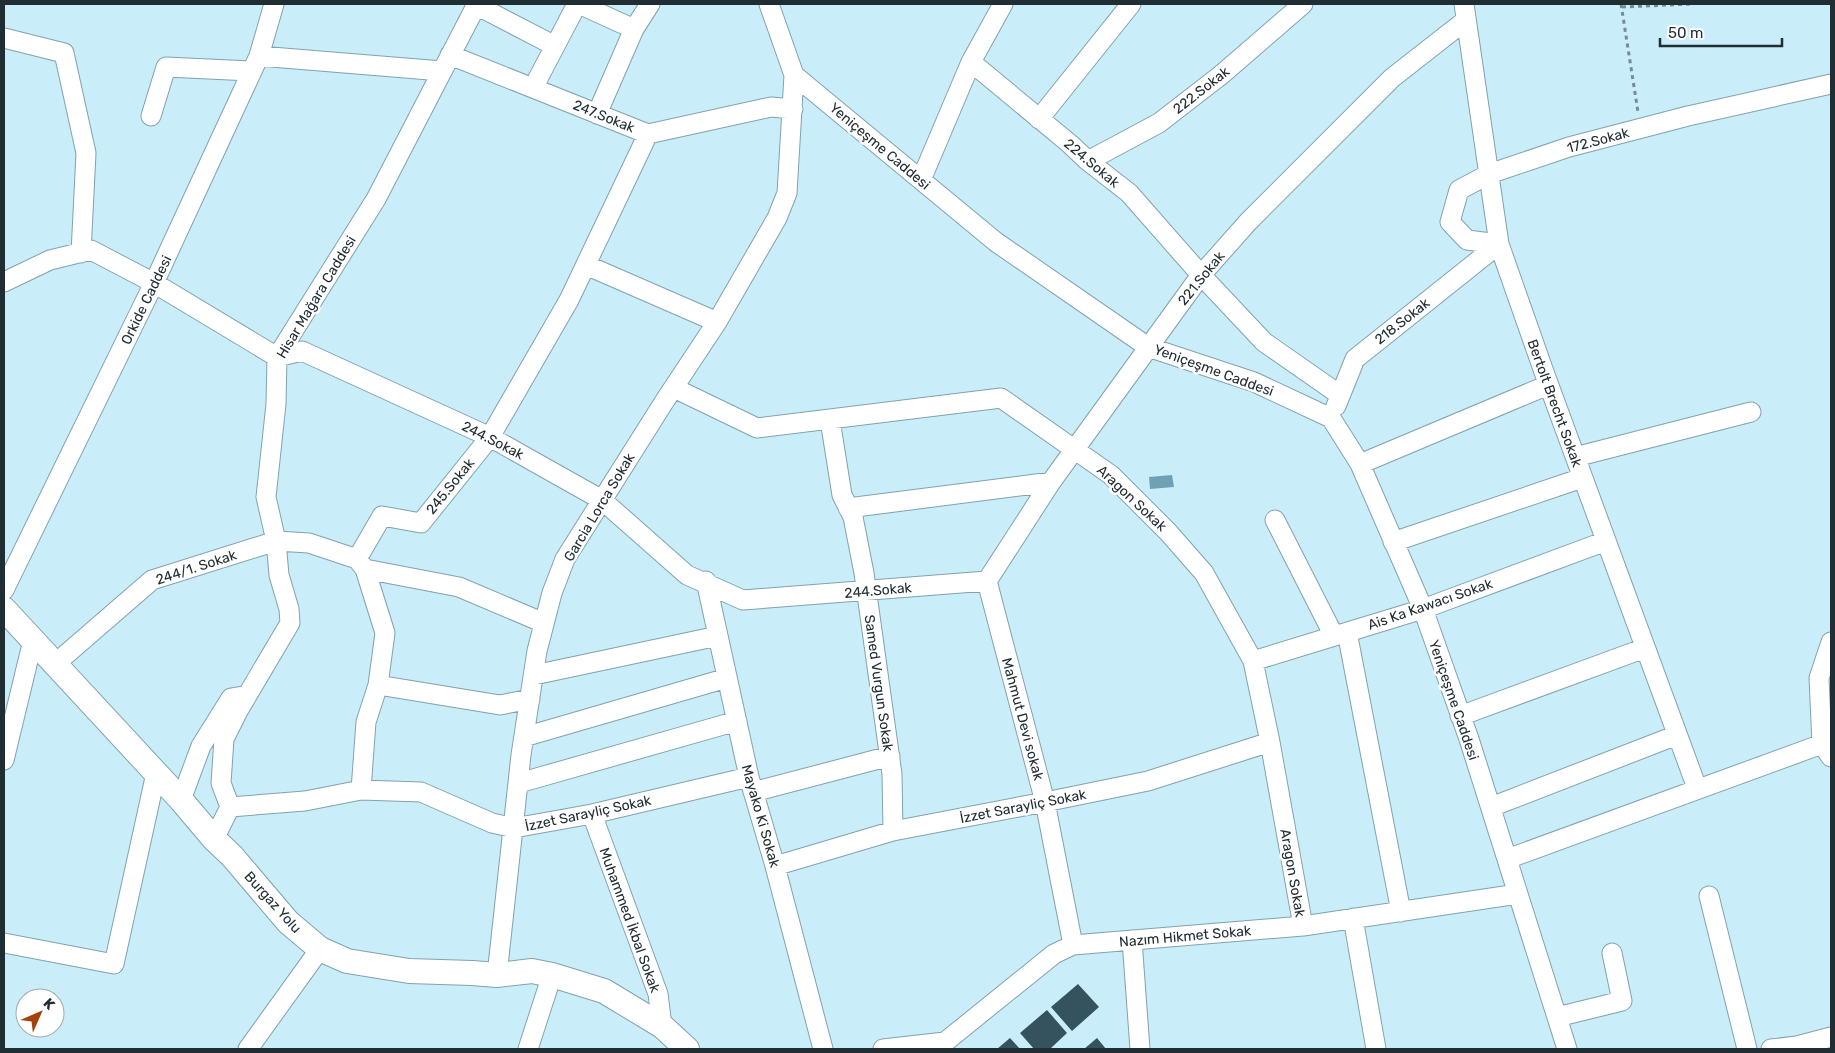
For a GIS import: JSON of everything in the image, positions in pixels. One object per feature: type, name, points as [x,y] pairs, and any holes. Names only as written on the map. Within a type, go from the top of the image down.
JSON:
[{"type":"street","name":"Orkide Caddesi","points":[[4,590],[154,284],[255,63],[274,4]]},
{"type":"street","points":[[477,4],[555,46]]},
{"type":"street","name":"Hisar Mağara Caddesi","points":[[230,807],[221,783],[224,739],[247,695],[290,623],[289,609],[279,575],[276,541],[266,497],[276,404],[277,357],[376,199],[477,4]]},
{"type":"street","points":[[533,88],[578,4],[634,30]]},
{"type":"street","points":[[598,114],[634,30],[650,4]]},
{"type":"street","points":[[769,4],[794,75]]},
{"type":"street","points":[[921,180],[971,62],[1003,4]]},
{"type":"street","points":[[1039,118],[1131,4]]},
{"type":"street","name":"222.Sokak","points":[[1088,161],[1159,123],[1221,74],[1303,4]]},
{"type":"street","name":"Bertolt Brecht Sokak","points":[[1465,12],[1500,244],[1548,385],[1697,788]]},
{"type":"street","name":"221.Sokak","points":[[987,581],[1051,482],[1201,275],[1248,222],[1392,78],[1465,12]]},
{"type":"street","points":[[4,38],[64,53],[86,153],[81,253]]},
{"type":"street","name":"224.Sokak","points":[[971,62],[1088,161],[1129,193],[1201,275],[1264,342],[1340,394]]},
{"type":"street","name":"247.Sokak","points":[[151,116],[166,67],[255,63],[446,63],[533,88],[648,134],[772,107],[793,109]]},
{"type":"street","name":"Garcia Lorca Sokak","points":[[497,976],[524,737],[544,623],[552,593],[566,560],[602,500],[717,322],[777,218],[787,193],[794,75]]},
{"type":"street","name":"Yeniçeşme Caddesi","points":[[794,75],[996,242],[1148,347],[1254,382],[1331,418],[1360,464],[1423,609],[1491,807],[1567,1049]]},
{"type":"street","name":"172.Sokak","points":[[1500,244],[1467,240],[1450,222],[1459,190],[1489,174],[1569,147],[1641,128],[1831,84]]},
{"type":"street","name":"245.Sokak","points":[[361,564],[382,516],[421,523],[490,437],[569,300],[648,134]]},
{"type":"street","name":"218.Sokak","points":[[1331,418],[1355,358],[1500,244]]},
{"type":"street","points":[[4,282],[50,260],[91,250],[154,284],[277,357]]},
{"type":"street","points":[[586,265],[717,322]]},
{"type":"street","name":"244.Sokak","points":[[277,357],[302,351],[490,437],[602,500],[687,575],[743,600],[987,581]]},
{"type":"street","points":[[1360,464],[1548,385]]},
{"type":"street","name":"Aragon Sokak","points":[[674,388],[757,428],[1002,398],[1111,475],[1168,532],[1204,573],[1253,661],[1270,742],[1303,926]]},
{"type":"street","points":[[1575,457],[1751,412]]},
{"type":"street","name":"Samed Vurgun Sokak","points":[[830,420],[842,495],[853,517],[866,591],[892,774],[892,831]]},
{"type":"street","points":[[1393,542],[1582,478]]},
{"type":"street","points":[[848,508],[1051,482]]},
{"type":"street","points":[[1275,520],[1340,634],[1401,912]]},
{"type":"street","points":[[276,541],[309,543],[361,564],[459,587],[544,623]]},
{"type":"street","name":"244/1. Sokak","points":[[55,664],[152,580],[276,541]]},
{"type":"street","name":"Ais Ka Kawacı Sokak","points":[[1253,661],[1423,609],[1606,542]]},
{"type":"street","points":[[361,564],[385,632],[378,685],[366,722],[361,790]]},
{"type":"street","name":"Mahmut Devi sokak","points":[[987,581],[1045,802],[1073,945]]},
{"type":"street","name":"Mayako Ki Sokak","points":[[706,582],[751,784],[775,866],[823,1049]]},
{"type":"street","name":"Burgaz Yolu","points":[[4,609],[181,800],[214,839],[232,856],[288,922],[320,949],[347,961],[409,971],[472,973],[497,976],[532,971],[552,975],[604,992],[662,1026],[687,1049]]},
{"type":"street","points":[[534,675],[718,636]]},
{"type":"street","points":[[4,760],[33,640]]},
{"type":"street","points":[[1507,859],[1697,788],[1827,750],[1819,678],[1831,642]]},
{"type":"street","points":[[1460,716],[1645,648]]},
{"type":"street","points":[[524,737],[727,678]]},
{"type":"street","points":[[378,685],[500,705],[530,699]]},
{"type":"street","points":[[181,800],[201,746],[231,698],[247,695]]},
{"type":"street","points":[[519,782],[736,721]]},
{"type":"street","points":[[1491,807],[1677,735]]},
{"type":"street","name":"İzzet Sarayliç Sokak","points":[[775,866],[892,831],[1148,780],[1270,742]]},
{"type":"street","name":"İzzet Sarayliç Sokak","points":[[230,807],[305,801],[361,790],[421,792],[492,823],[514,828],[890,756]]},
{"type":"street","points":[[4,943],[114,964],[156,773]]},
{"type":"street","points":[[214,839],[230,807]]},
{"type":"street","name":"Muhammed İkbal Sokak","points":[[592,814],[658,994],[662,1026]]},
{"type":"street","name":"Nazım Hikmet Sokak","points":[[883,1049],[946,1046],[1054,954],[1073,945],[1303,926],[1518,894]]},
{"type":"street","points":[[1709,896],[1747,1049]]},
{"type":"street","points":[[1354,918],[1376,1049]]},
{"type":"street","points":[[1132,940],[1140,1049]]},
{"type":"street","points":[[248,1049],[320,949]]},
{"type":"street","points":[[1557,1017],[1622,1001],[1612,953]]},
{"type":"street","points":[[528,1049],[552,975]]},
{"type":"street","points":[[1771,1049],[1796,1046],[1831,1037]]},
{"type":"path","points":[[1641,128],[1622,5],[1692,4]]},
{"type":"water","points":[[1172,475],[1174,487],[1150,489],[1149,477]]},
{"type":"building","points":[[1078,984],[1099,1007],[1072,1031],[1051,1007]]},
{"type":"building","points":[[1047,1010],[1067,1033],[1050,1049],[1034,1049],[1020,1033]]},
{"type":"building","points":[[1010,1038],[1020,1049],[997,1049]]},
{"type":"building","points":[[1097,1038],[1106,1049],[1084,1049]]}]
